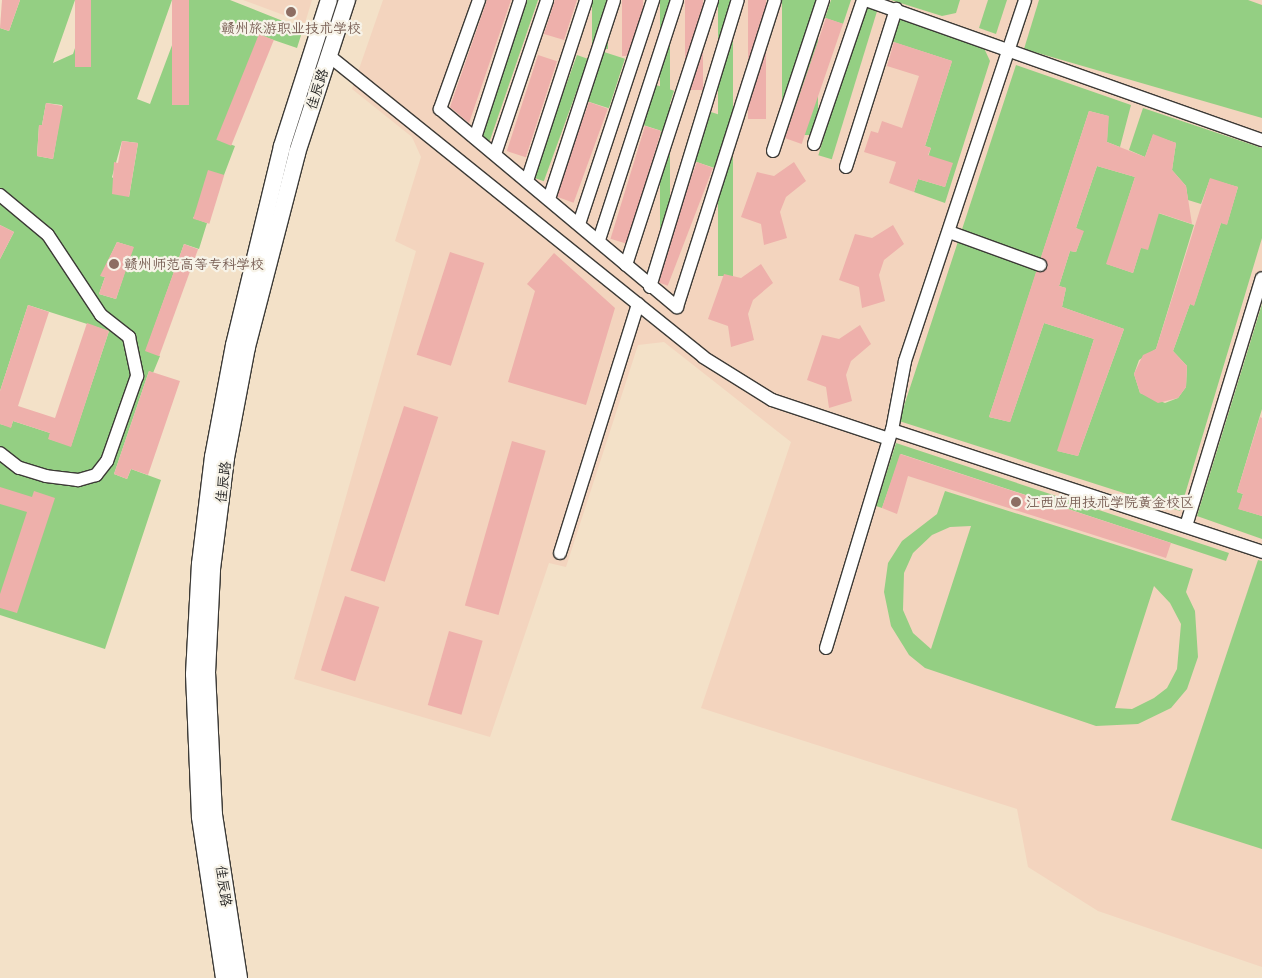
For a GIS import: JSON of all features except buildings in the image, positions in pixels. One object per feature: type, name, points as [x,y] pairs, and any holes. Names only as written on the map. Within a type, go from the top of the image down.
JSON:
[{"type":"main road","name":"佳辰路","points":[[224,978],[200,817],[194,674],[200,564],[213,457],[234,345],[282,146],[329,0]]},
{"type":"main road","name":"佳辰路","points":[[239,978],[214,815],[207,673],[212,568],[226,458],[247,347],[297,153],[347,0]]},
{"type":"street","points":[[479,0],[440,109],[599,240],[650,287],[677,307],[775,0]]},
{"type":"street","points":[[475,138],[520,0]]},
{"type":"street","points":[[495,154],[547,0]]},
{"type":"street","points":[[527,180],[586,0]]},
{"type":"street","points":[[549,199],[614,0]]},
{"type":"street","points":[[579,224],[654,0]]},
{"type":"street","points":[[599,240],[677,0]]},
{"type":"street","points":[[626,265],[712,0]]},
{"type":"street","points":[[650,287],[738,0]]},
{"type":"street","points":[[773,151],[823,0]]},
{"type":"street","points":[[814,144],[864,0],[896,9],[1008,51],[1262,140]]},
{"type":"street","points":[[826,648],[891,434],[905,361],[1025,0]]},
{"type":"street","points":[[846,167],[896,9]]},
{"type":"street","points":[[328,56],[703,357],[772,400],[891,434],[1186,526],[1262,552]]},
{"type":"street","points":[[0,195],[48,235],[101,315],[129,337],[138,376],[107,460],[96,475],[78,480],[46,476],[19,468],[0,453]]},
{"type":"street","points":[[949,232],[1040,264]]},
{"type":"street","points":[[1186,526],[1262,278]]},
{"type":"street","points":[[560,553],[638,304]]},
{"type":"shaded area","name":"赣州旅游职业技术学校","points":[[243,0],[312,0],[305,23]]},
{"type":"shaded area","name":"江西应用技术学院黄金校区","points":[[383,0],[1262,0],[1262,967],[1098,911],[1028,867],[1017,809],[701,708],[791,442],[664,342],[638,345],[566,567],[549,563],[490,737],[294,679],[416,251],[395,241],[421,157],[412,137],[352,89]]},
{"type":"green space","name":"赣州师范高等专科学校","points":[[20,0],[75,0],[53,63],[73,54],[91,0],[172,0],[137,99],[150,104],[189,0],[230,0],[303,29],[297,48],[259,35],[221,141],[235,146],[224,175],[193,218],[207,223],[199,249],[184,244],[146,350],[160,356],[153,373],[149,371],[114,474],[127,479],[131,469],[161,480],[105,649],[0,615],[0,424],[11,427],[13,421],[50,433],[49,439],[71,446],[109,331],[28,305],[0,391],[0,259],[14,232],[0,225],[0,28],[9,31]],"holes":[[[46,103],[62,105],[53,159],[37,156],[39,125],[42,125]],[[122,141],[138,143],[129,197],[112,177]],[[117,242],[133,247],[116,299],[99,294],[105,277],[101,276]]]},
{"type":"green space","points":[[525,0],[538,0],[489,143],[480,136]]},
{"type":"green space","points":[[592,0],[608,0],[608,49],[592,49]]},
{"type":"green space","points":[[660,0],[670,0],[670,235],[660,235]]},
{"type":"green space","points":[[718,0],[733,0],[733,276],[718,276]]},
{"type":"green space","points":[[782,0],[818,0],[818,135],[782,135]]},
{"type":"green space","points":[[831,0],[851,0],[843,24],[825,18]]},
{"type":"green space","points":[[891,0],[960,0],[956,13],[942,16]]},
{"type":"green space","points":[[988,0],[1007,0],[996,34],[979,28]]},
{"type":"green space","points":[[1039,0],[1248,0],[1262,5],[1262,118],[1024,49]]},
{"type":"green space","points":[[864,6],[877,10],[832,159],[818,155]]},
{"type":"green space","points":[[901,17],[983,46],[990,61],[945,203],[914,192],[918,179],[945,187],[952,164],[925,166],[931,148],[925,146],[952,61],[890,41]]},
{"type":"green space","points":[[604,52],[625,59],[609,108],[588,101]]},
{"type":"green space","points":[[577,55],[588,59],[544,181],[533,177]]},
{"type":"green space","points":[[1016,65],[1131,105],[1120,147],[1107,142],[1108,116],[1089,111],[989,417],[1010,422],[1044,323],[1094,339],[1058,451],[1078,456],[1124,329],[1062,307],[1066,288],[1059,286],[1070,251],[1076,252],[1083,232],[1076,228],[1097,166],[1135,177],[1107,264],[1133,273],[1152,211],[1194,225],[1156,349],[1139,360],[1134,374],[1140,393],[1165,403],[1178,398],[1186,387],[1187,366],[1173,351],[1190,304],[1194,305],[1221,223],[1227,224],[1238,187],[1210,179],[1201,204],[1188,200],[1186,186],[1172,170],[1176,143],[1153,135],[1145,157],[1129,150],[1143,108],[1262,148],[1262,238],[1180,511],[899,421]]},
{"type":"green space","points":[[656,85],[674,91],[661,131],[643,125]]},
{"type":"green space","points":[[711,112],[730,118],[714,168],[695,161]]},
{"type":"green space","points":[[1262,304],[1262,409],[1237,492],[1243,494],[1239,509],[1262,516],[1262,539],[1197,516]]},
{"type":"green space","points":[[896,443],[1229,553],[1226,561],[901,454],[882,508],[876,506]]},
{"type":"green space","points":[[945,491],[1193,569],[1186,592],[1195,611],[1198,657],[1187,689],[1171,708],[1138,724],[1096,726],[925,668],[909,655],[891,626],[884,592],[888,563],[902,541],[937,514]],"holes":[[[971,526],[931,649],[913,633],[903,610],[904,573],[913,553],[932,535],[950,527]],[[1154,586],[1170,603],[1181,624],[1177,669],[1167,688],[1154,698],[1132,709],[1115,708]]]},
{"type":"green space","points":[[1258,560],[1262,561],[1262,849],[1171,820]]},
{"type":"place","name":"赣州旅游职业技术学校","points":[[291,12]]},
{"type":"place","name":"赣州师范高等专科学校","points":[[114,264]]},
{"type":"place","name":"江西应用技术学院黄金校区","points":[[1016,502]]}]
